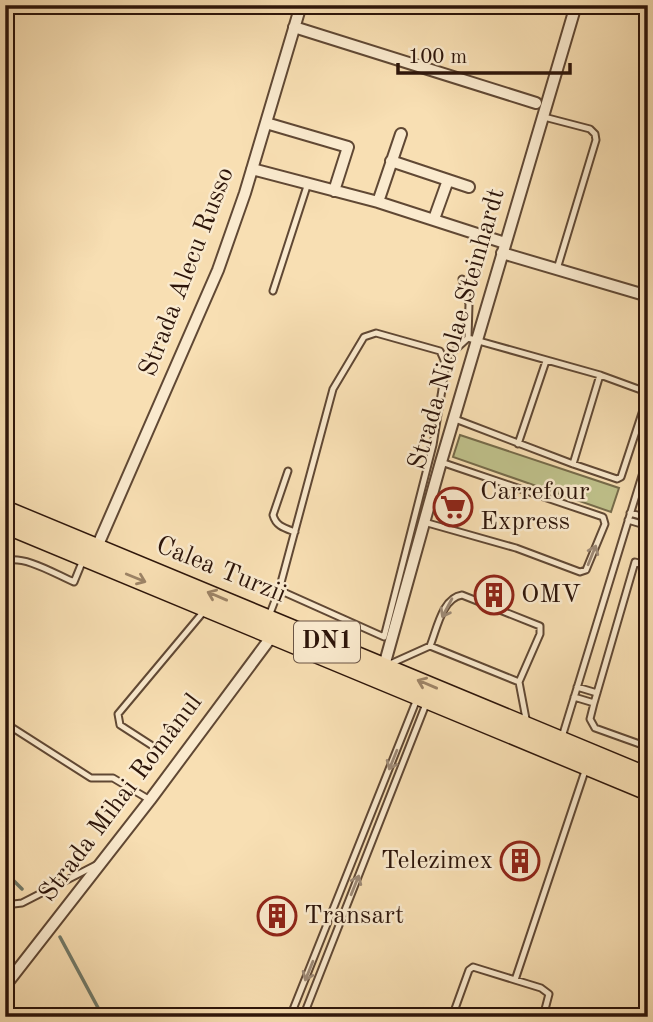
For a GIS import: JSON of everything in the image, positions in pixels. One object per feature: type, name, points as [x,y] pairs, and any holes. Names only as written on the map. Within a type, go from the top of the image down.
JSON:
[{"type":"main road","name":"Calea Turzii","points":[[5,510],[272,636],[648,791]]},
{"type":"main road","name":"Calea Turzii","points":[[5,524],[91,552],[268,618],[648,777]]},
{"type":"street","name":"Strada Alecu Russo","points":[[91,552],[218,270],[252,169],[300,5]]},
{"type":"street","name":"Strada Nicolae Steinhardt","points":[[384,666],[455,419],[473,339],[504,248],[576,5]]},
{"type":"street","points":[[294,27],[536,103]]},
{"type":"street","points":[[266,123],[348,147],[334,191]]},
{"type":"street","points":[[378,202],[401,134]]},
{"type":"street","points":[[391,161],[469,187]]},
{"type":"street","points":[[252,169],[434,219],[557,270],[648,296]]},
{"type":"street","points":[[434,219],[448,180]]},
{"type":"street","name":"Strada Mihai Românul","points":[[5,986],[150,800],[272,636]]},
{"type":"lane","points":[[543,117],[590,129],[596,134],[557,270]]},
{"type":"lane","points":[[273,291],[308,183]]},
{"type":"lane","points":[[462,279],[469,304],[473,339]]},
{"type":"lane","points":[[268,618],[279,590],[333,389],[364,337],[376,332],[440,351],[445,371],[433,445],[384,637],[279,590]]},
{"type":"lane","points":[[444,360],[473,339]]},
{"type":"lane","points":[[455,419],[611,478],[621,477],[647,398],[641,390],[600,375],[473,339]]},
{"type":"lane","points":[[518,444],[546,361]]},
{"type":"lane","points":[[573,464],[600,375]]},
{"type":"lane","points":[[561,740],[630,513],[644,479],[648,456]]},
{"type":"lane","points":[[425,523],[516,548],[580,572],[586,570],[605,521],[603,517],[540,494],[442,462]]},
{"type":"lane","points":[[288,471],[273,515],[275,522],[295,532]]},
{"type":"lane","points":[[630,513],[648,518]]},
{"type":"lane","points":[[628,520],[648,526]]},
{"type":"lane","points":[[5,561],[13,558],[27,562],[74,582],[91,552]]},
{"type":"lane","points":[[643,564],[635,562],[590,719],[595,727],[648,747]]},
{"type":"lane","points":[[5,593],[12,604],[5,623]]},
{"type":"lane","points":[[384,666],[430,646],[448,603],[454,596],[463,595],[540,626],[540,634],[519,682],[528,727]]},
{"type":"lane","points":[[151,745],[120,725],[118,714],[207,607]]},
{"type":"lane","points":[[430,646],[519,682]]},
{"type":"lane","points":[[577,687],[597,693]]},
{"type":"lane","points":[[574,697],[594,703]]},
{"type":"lane","points":[[290,1017],[423,698]]},
{"type":"lane","points":[[303,1017],[423,698]]},
{"type":"lane","points":[[5,723],[91,778],[113,778],[150,800]]},
{"type":"lane","points":[[515,980],[586,765]]},
{"type":"lane","points":[[5,905],[22,903],[102,862]]},
{"type":"lane","points":[[452,1017],[469,970],[473,967],[541,988],[549,994],[543,1017]]},
{"type":"green space","points":[[460,435],[619,488],[611,512],[453,457]]},
{"type":"waterway","points":[[5,872],[22,889]]},
{"type":"waterway","points":[[60,937],[103,1017]]},
{"type":"place","name":"Carrefour Express","points":[[453,507]]},
{"type":"place","name":"OMV","points":[[494,595]]},
{"type":"place","name":"Telezimex","points":[[520,861]]},
{"type":"place","name":"Transart","points":[[277,916]]}]
